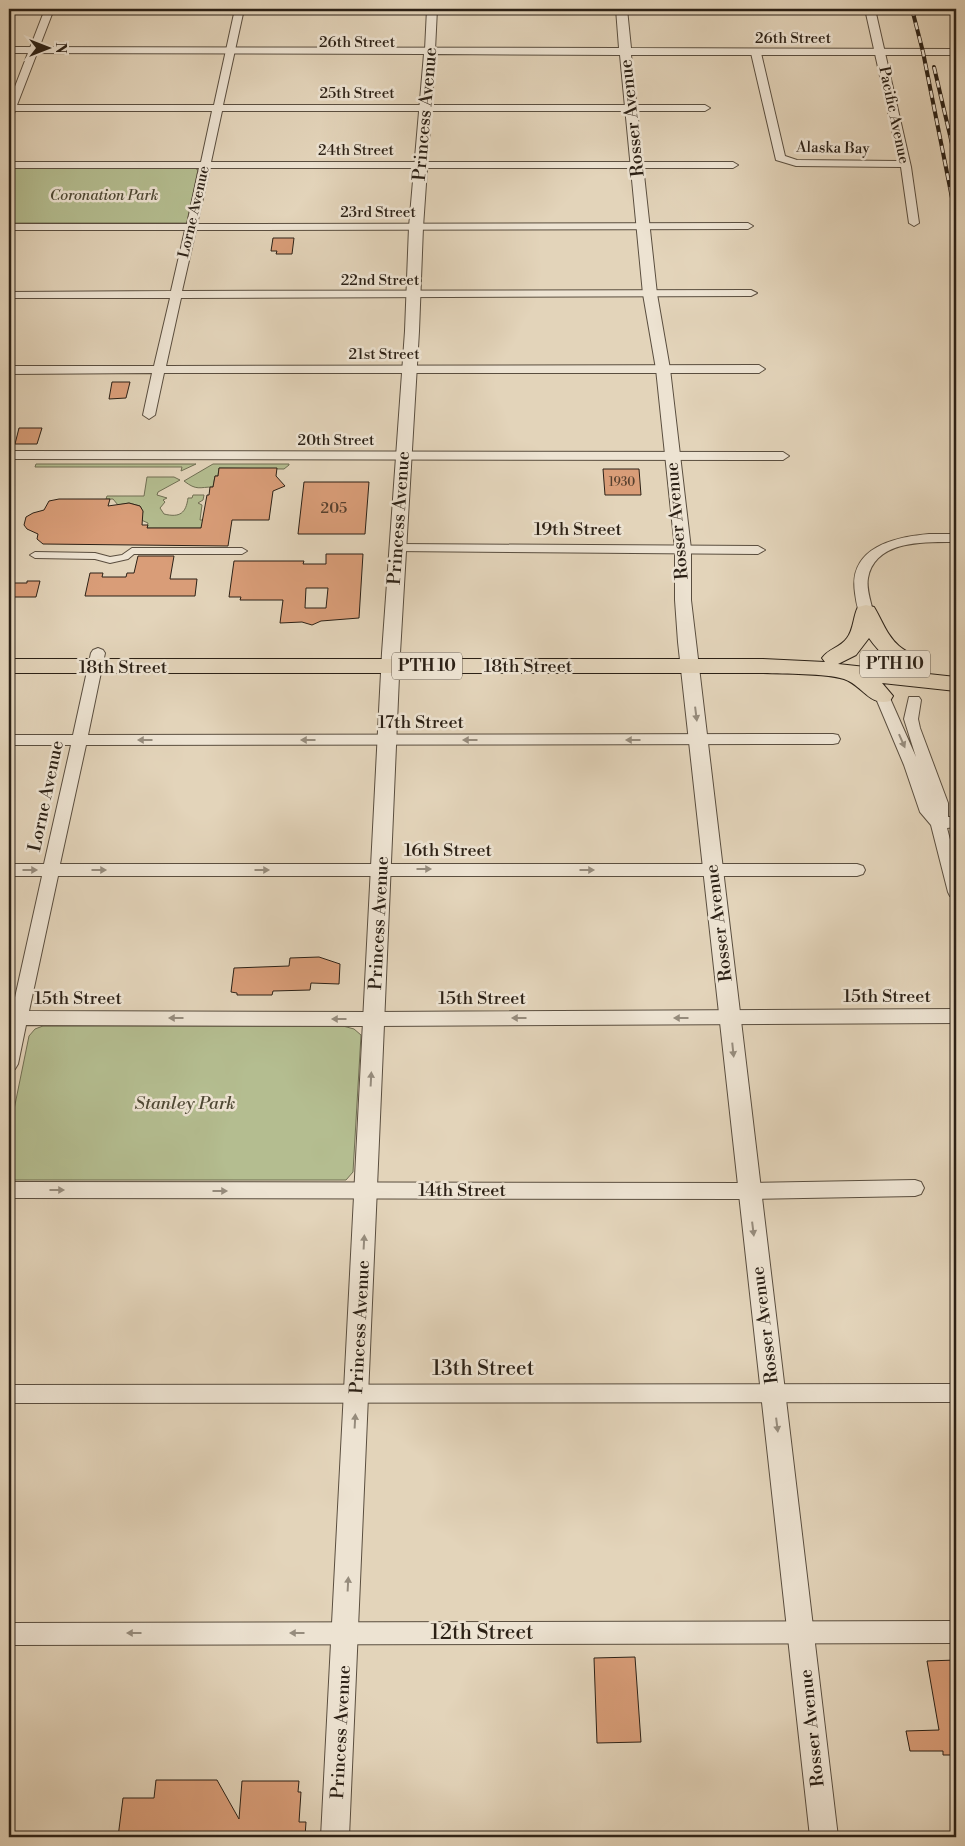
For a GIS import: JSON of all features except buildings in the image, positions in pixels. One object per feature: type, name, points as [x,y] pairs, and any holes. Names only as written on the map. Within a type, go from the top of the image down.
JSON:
[{"type":"main road","points":[[866,612],[862,631],[854,646],[839,665],[868,682],[882,696]]},
{"type":"main road","points":[[866,612],[885,646],[897,657],[917,666]]},
{"type":"main road","name":"18th Street","points":[[9,653],[96,660]]},
{"type":"main road","name":"18th Street","points":[[9,666],[96,660],[689,660],[789,667],[839,665],[917,666],[956,671]]},
{"type":"main road","name":"18th Street","points":[[839,665],[946,683]]},
{"type":"main road","points":[[914,700],[925,686],[946,683]]},
{"type":"street","points":[[10,110],[49,9]]},
{"type":"street","name":"Lorne Avenue","points":[[149,415],[240,9]]},
{"type":"street","name":"Princess Avenue","points":[[335,1837],[391,660],[416,227],[432,9]]},
{"type":"street","name":"Rosser Avenue","points":[[621,9],[650,294],[663,369],[683,549],[683,600],[712,870],[824,1837]]},
{"type":"street","name":"Pacific Avenue","points":[[870,9],[905,164],[914,223]]},
{"type":"street","name":"26th Street","points":[[9,50],[32,54]]},
{"type":"street","name":"26th Street","points":[[9,57],[32,54],[626,53],[674,56],[756,52],[956,52]]},
{"type":"street","name":"Alaska Bay","points":[[756,52],[780,158],[796,163],[905,164]]},
{"type":"street","name":"25th Street","points":[[10,110],[219,107],[426,109],[705,108]]},
{"type":"street","name":"24th Street","points":[[9,165],[733,164]]},
{"type":"street","name":"23rd Street","points":[[9,227],[748,226]]},
{"type":"street","name":"22nd Street","points":[[9,295],[751,294]]},
{"type":"street","name":"21st Street","points":[[9,370],[759,369]]},
{"type":"street","name":"20th Street","points":[[9,456],[783,456]]},
{"type":"street","points":[[866,612],[861,579],[870,559],[878,552],[901,542],[914,539],[956,538]]},
{"type":"street","name":"19th Street","points":[[398,548],[758,550]]},
{"type":"street","points":[[35,555],[95,556],[110,560],[125,557],[132,551],[242,551]]},
{"type":"street","name":"Lorne Avenue","points":[[9,1064],[14,1018],[50,870],[96,660]]},
{"type":"street","points":[[882,696],[912,764],[928,812],[938,823],[956,892]]},
{"type":"street","points":[[914,700],[911,719],[940,804],[942,814],[938,823]]},
{"type":"street","name":"17th Street","points":[[9,740],[833,739]]},
{"type":"street","points":[[938,823],[956,822]]},
{"type":"street","name":"16th Street","points":[[9,870],[857,870]]},
{"type":"street","name":"15th Street","points":[[14,1018],[374,1019],[956,1016]]},
{"type":"street","name":"14th Street","points":[[9,1190],[749,1191],[915,1188]]},
{"type":"street","name":"13th Street","points":[[9,1394],[357,1392],[956,1393]]},
{"type":"street","name":"12th Street","points":[[9,1634],[956,1632]]},
{"type":"green space","name":"Coronation Park","points":[[193,167],[198,170],[187,223],[9,223],[9,168]]},
{"type":"green space","points":[[36,464],[196,464],[181,471],[182,467],[35,467]]},
{"type":"green space","points":[[213,464],[289,465],[284,469],[219,468],[213,487],[195,487],[184,481]]},
{"type":"green space","points":[[147,477],[174,477],[180,480],[158,492],[157,495],[167,498],[163,500],[165,502],[160,508],[164,514],[178,515],[184,511],[188,498],[192,498],[193,495],[204,495],[203,500],[198,503],[202,505],[200,520],[220,520],[219,528],[147,528],[148,523],[139,519],[143,512],[140,506],[129,503],[118,505],[113,499],[106,499],[107,496],[144,496]]},
{"type":"green space","name":"Stanley Park","points":[[43,1026],[343,1026],[354,1029],[361,1035],[353,1172],[346,1180],[9,1180],[9,1134],[29,1036],[35,1029]]},
{"type":"railway","points":[[912,9],[923,52],[956,218]]},
{"type":"railway","points":[[934,67],[956,161]]}]
